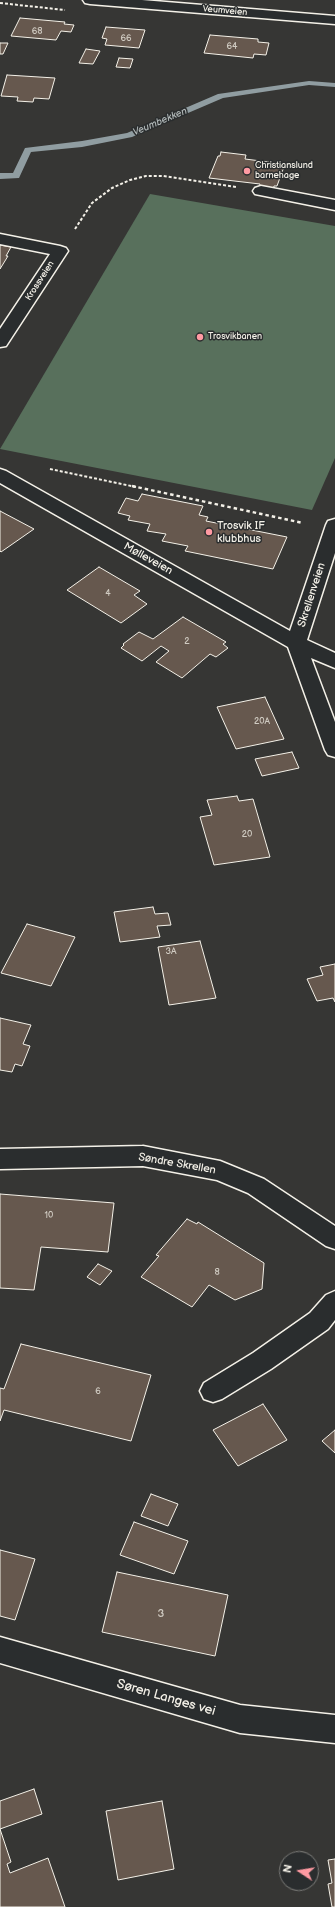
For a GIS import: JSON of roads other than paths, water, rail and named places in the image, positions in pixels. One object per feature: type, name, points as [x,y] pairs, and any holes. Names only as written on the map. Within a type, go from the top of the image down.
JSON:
[{"type":"street","name":"Veumveien","points":[[90,0],[335,20]]},
{"type":"street","points":[[261,192],[335,205]]},
{"type":"street","name":"Krossveien","points":[[0,239],[60,252],[0,342]]},
{"type":"street","name":"Mølleveien","points":[[0,475],[296,643],[335,661]]},
{"type":"street","name":"Skrellenveien","points":[[296,643],[334,528]]},
{"type":"street","points":[[296,643],[335,750]]},
{"type":"street","name":"Søndre Skrellen","points":[[0,1159],[143,1156],[220,1171],[256,1186],[335,1239]]},
{"type":"street","points":[[212,1391],[262,1361],[319,1321],[335,1302]]},
{"type":"street","name":"Søren Langes vei","points":[[0,1650],[240,1719],[335,1729]]},
{"type":"waterway","name":"Veumbekken","points":[[0,176],[16,176],[28,150],[82,144],[129,135],[221,96],[309,83],[335,85]]},
{"type":"place","name":"Christianslund barnehage","points":[[247,171]]},
{"type":"place","name":"Trosvikbanen","points":[[200,337]]},
{"type":"place","name":"Trosvik IF klubbhus","points":[[209,532]]}]
